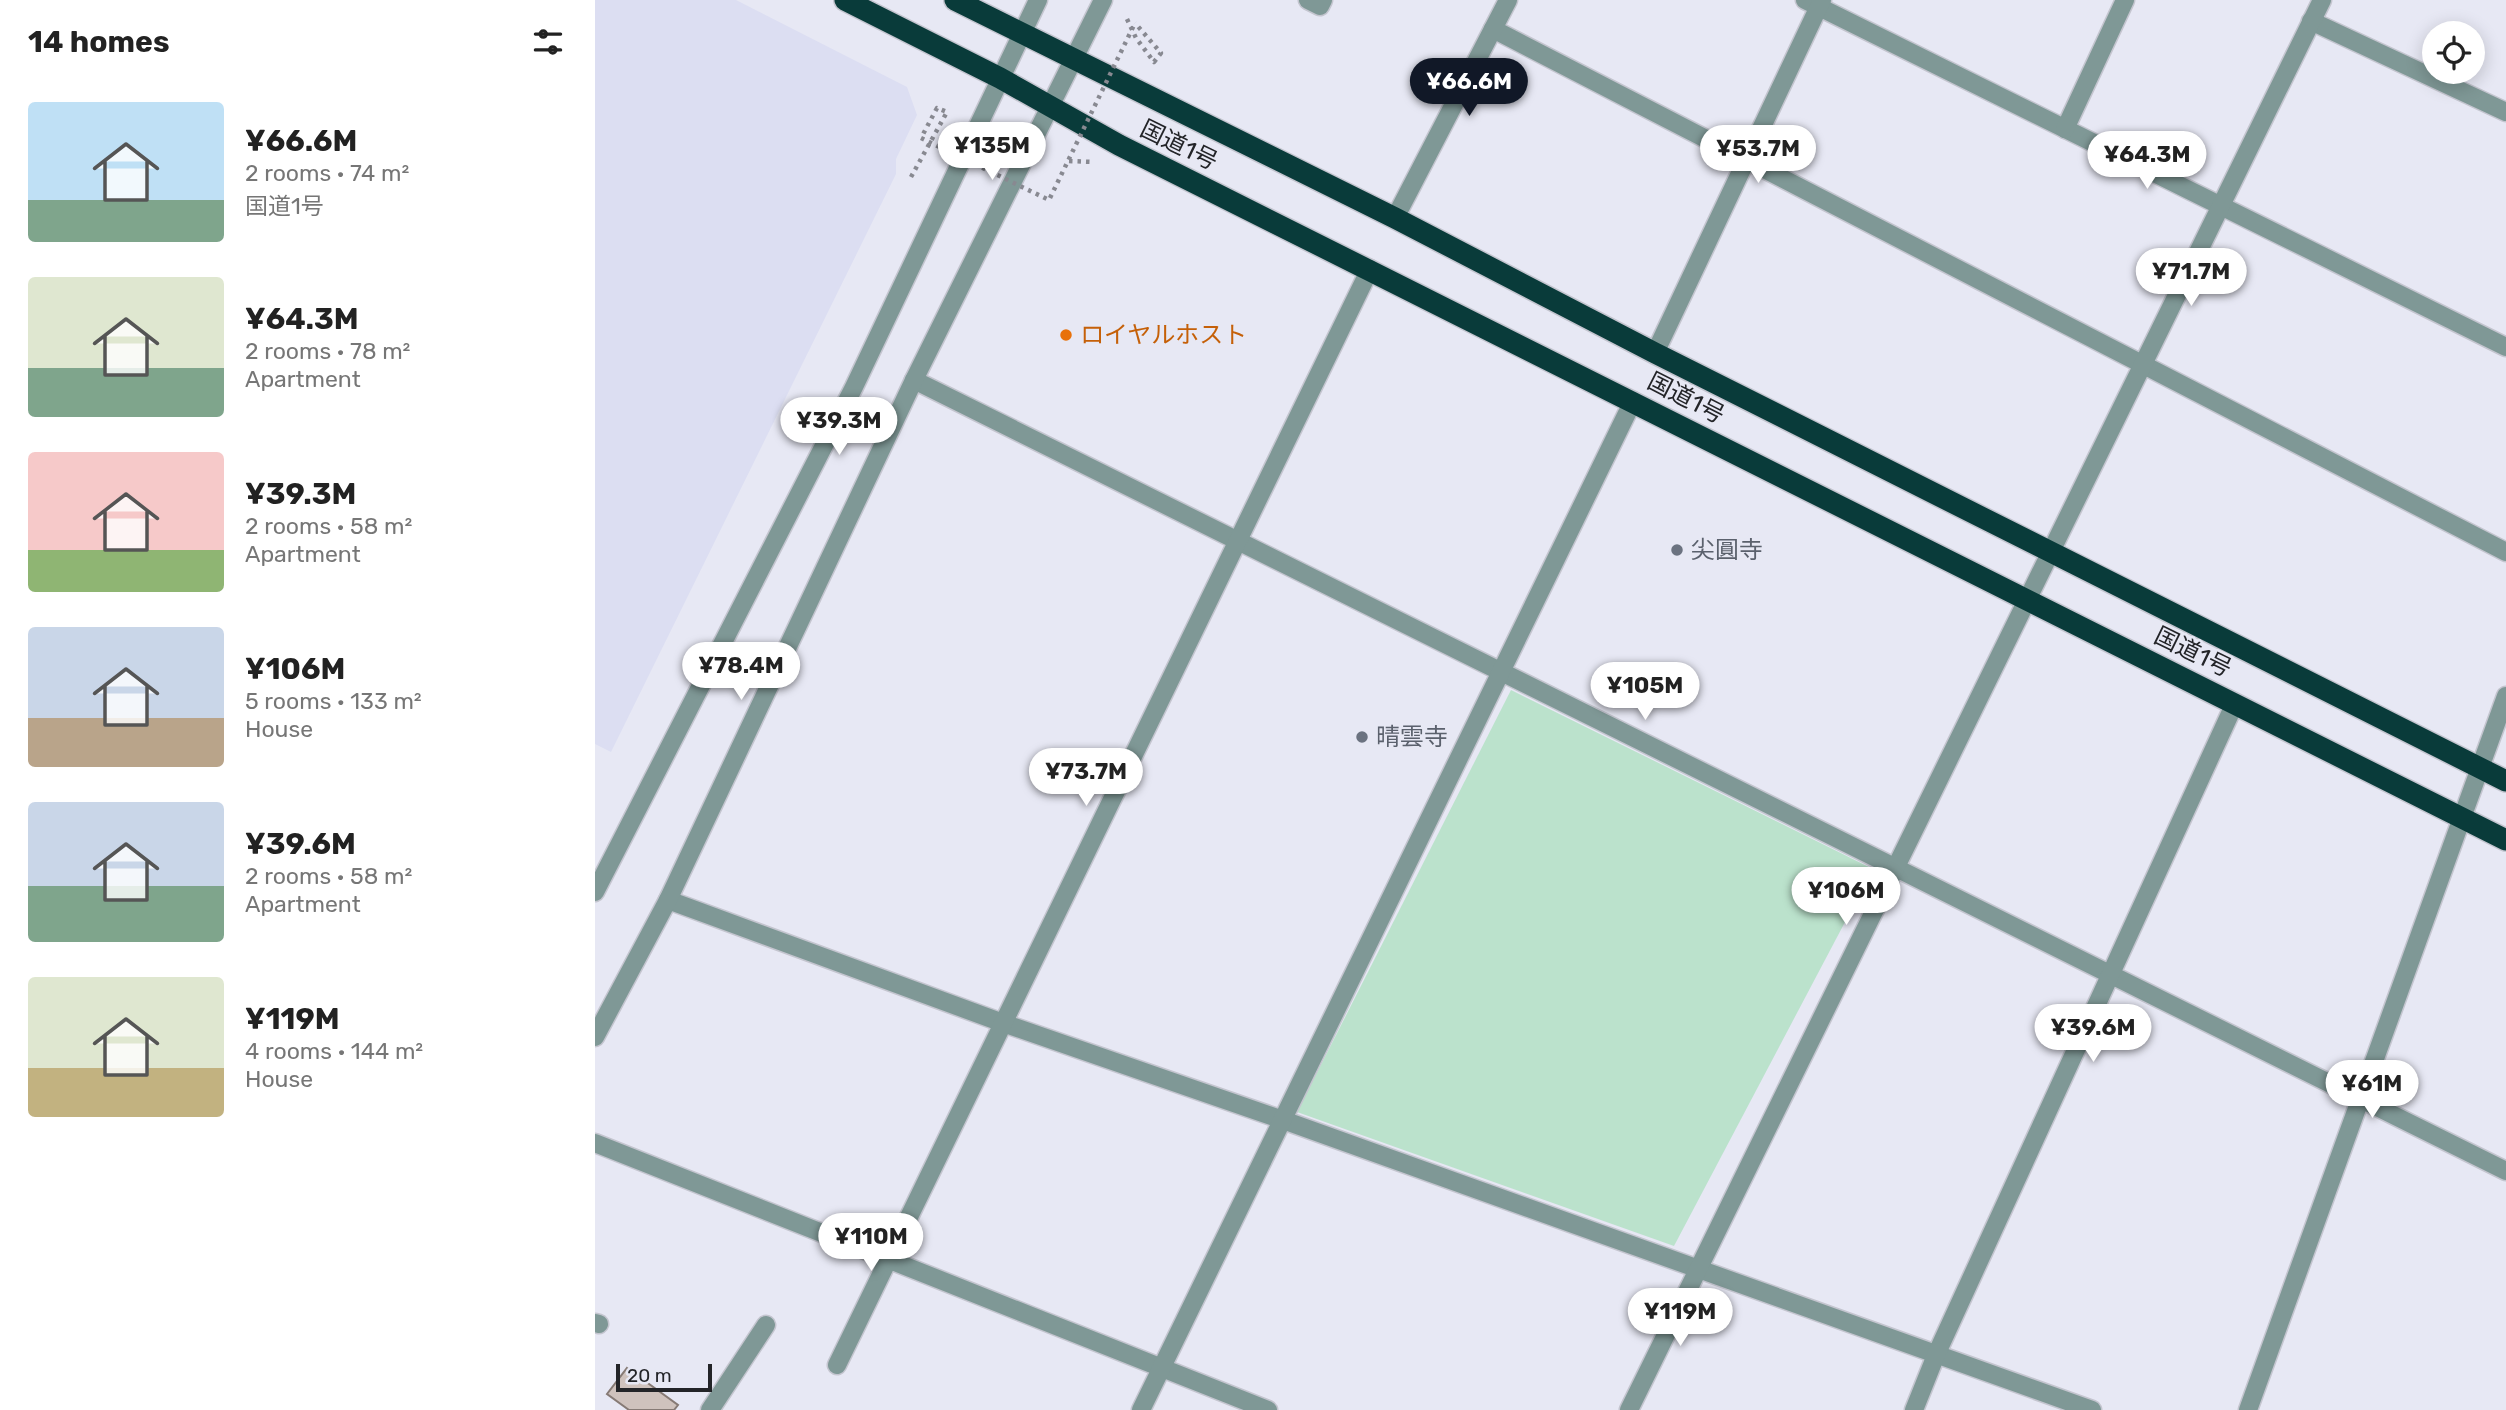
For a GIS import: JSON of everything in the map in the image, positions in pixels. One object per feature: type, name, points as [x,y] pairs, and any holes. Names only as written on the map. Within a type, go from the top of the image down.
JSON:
[{"type":"highway","name":"国道1号","points":[[845,0],[1000,78],[1119,145],[2506,840]]},
{"type":"highway","name":"国道1号","points":[[955,0],[1395,218],[1655,353],[2506,781]]},
{"type":"street","points":[[597,881],[854,387],[1038,0]]},
{"type":"street","points":[[595,1037],[669,900],[914,380],[1103,0]]},
{"type":"street","points":[[1308,0],[1320,6],[1323,0]]},
{"type":"street","points":[[1395,218],[1508,0]]},
{"type":"street","points":[[2065,129],[2125,0]]},
{"type":"street","points":[[1629,1410],[2322,0]]},
{"type":"street","points":[[1655,353],[1748,161],[1815,2],[2506,347]]},
{"type":"street","points":[[2311,21],[2506,112]]},
{"type":"street","points":[[1493,29],[2506,552]]},
{"type":"street","points":[[837,1364],[1370,269]]},
{"type":"street","points":[[914,380],[2506,1171]]},
{"type":"street","points":[[1141,1410],[1633,401]]},
{"type":"street","points":[[2248,1410],[2460,817],[2506,696]]},
{"type":"street","points":[[1914,1410],[1936,1355],[2112,976],[2235,702]]},
{"type":"street","points":[[669,900],[1003,1023],[1283,1120],[2092,1410]]},
{"type":"street","points":[[595,1143],[1268,1410]]},
{"type":"street","points":[[710,1410],[766,1325]]},
{"type":"path","points":[[911,177],[947,112],[937,108],[921,138],[1049,201],[1135,23],[1161,53],[1154,62],[1136,38],[1127,19]]},
{"type":"shaded area","points":[[595,0],[736,0],[907,87],[917,115],[896,159],[896,174],[611,752],[595,744]]},
{"type":"green space","points":[[1511,690],[1873,869],[1674,1246],[1297,1112]]},
{"type":"building","points":[[627,1368],[678,1405],[674,1410],[629,1410],[607,1394]]},
{"type":"place","name":"ロイヤルホスト","points":[[1066,335]]},
{"type":"place","name":"尖圓寺","points":[[1677,550]]},
{"type":"place","name":"晴雲寺","points":[[1362,737]]}]
